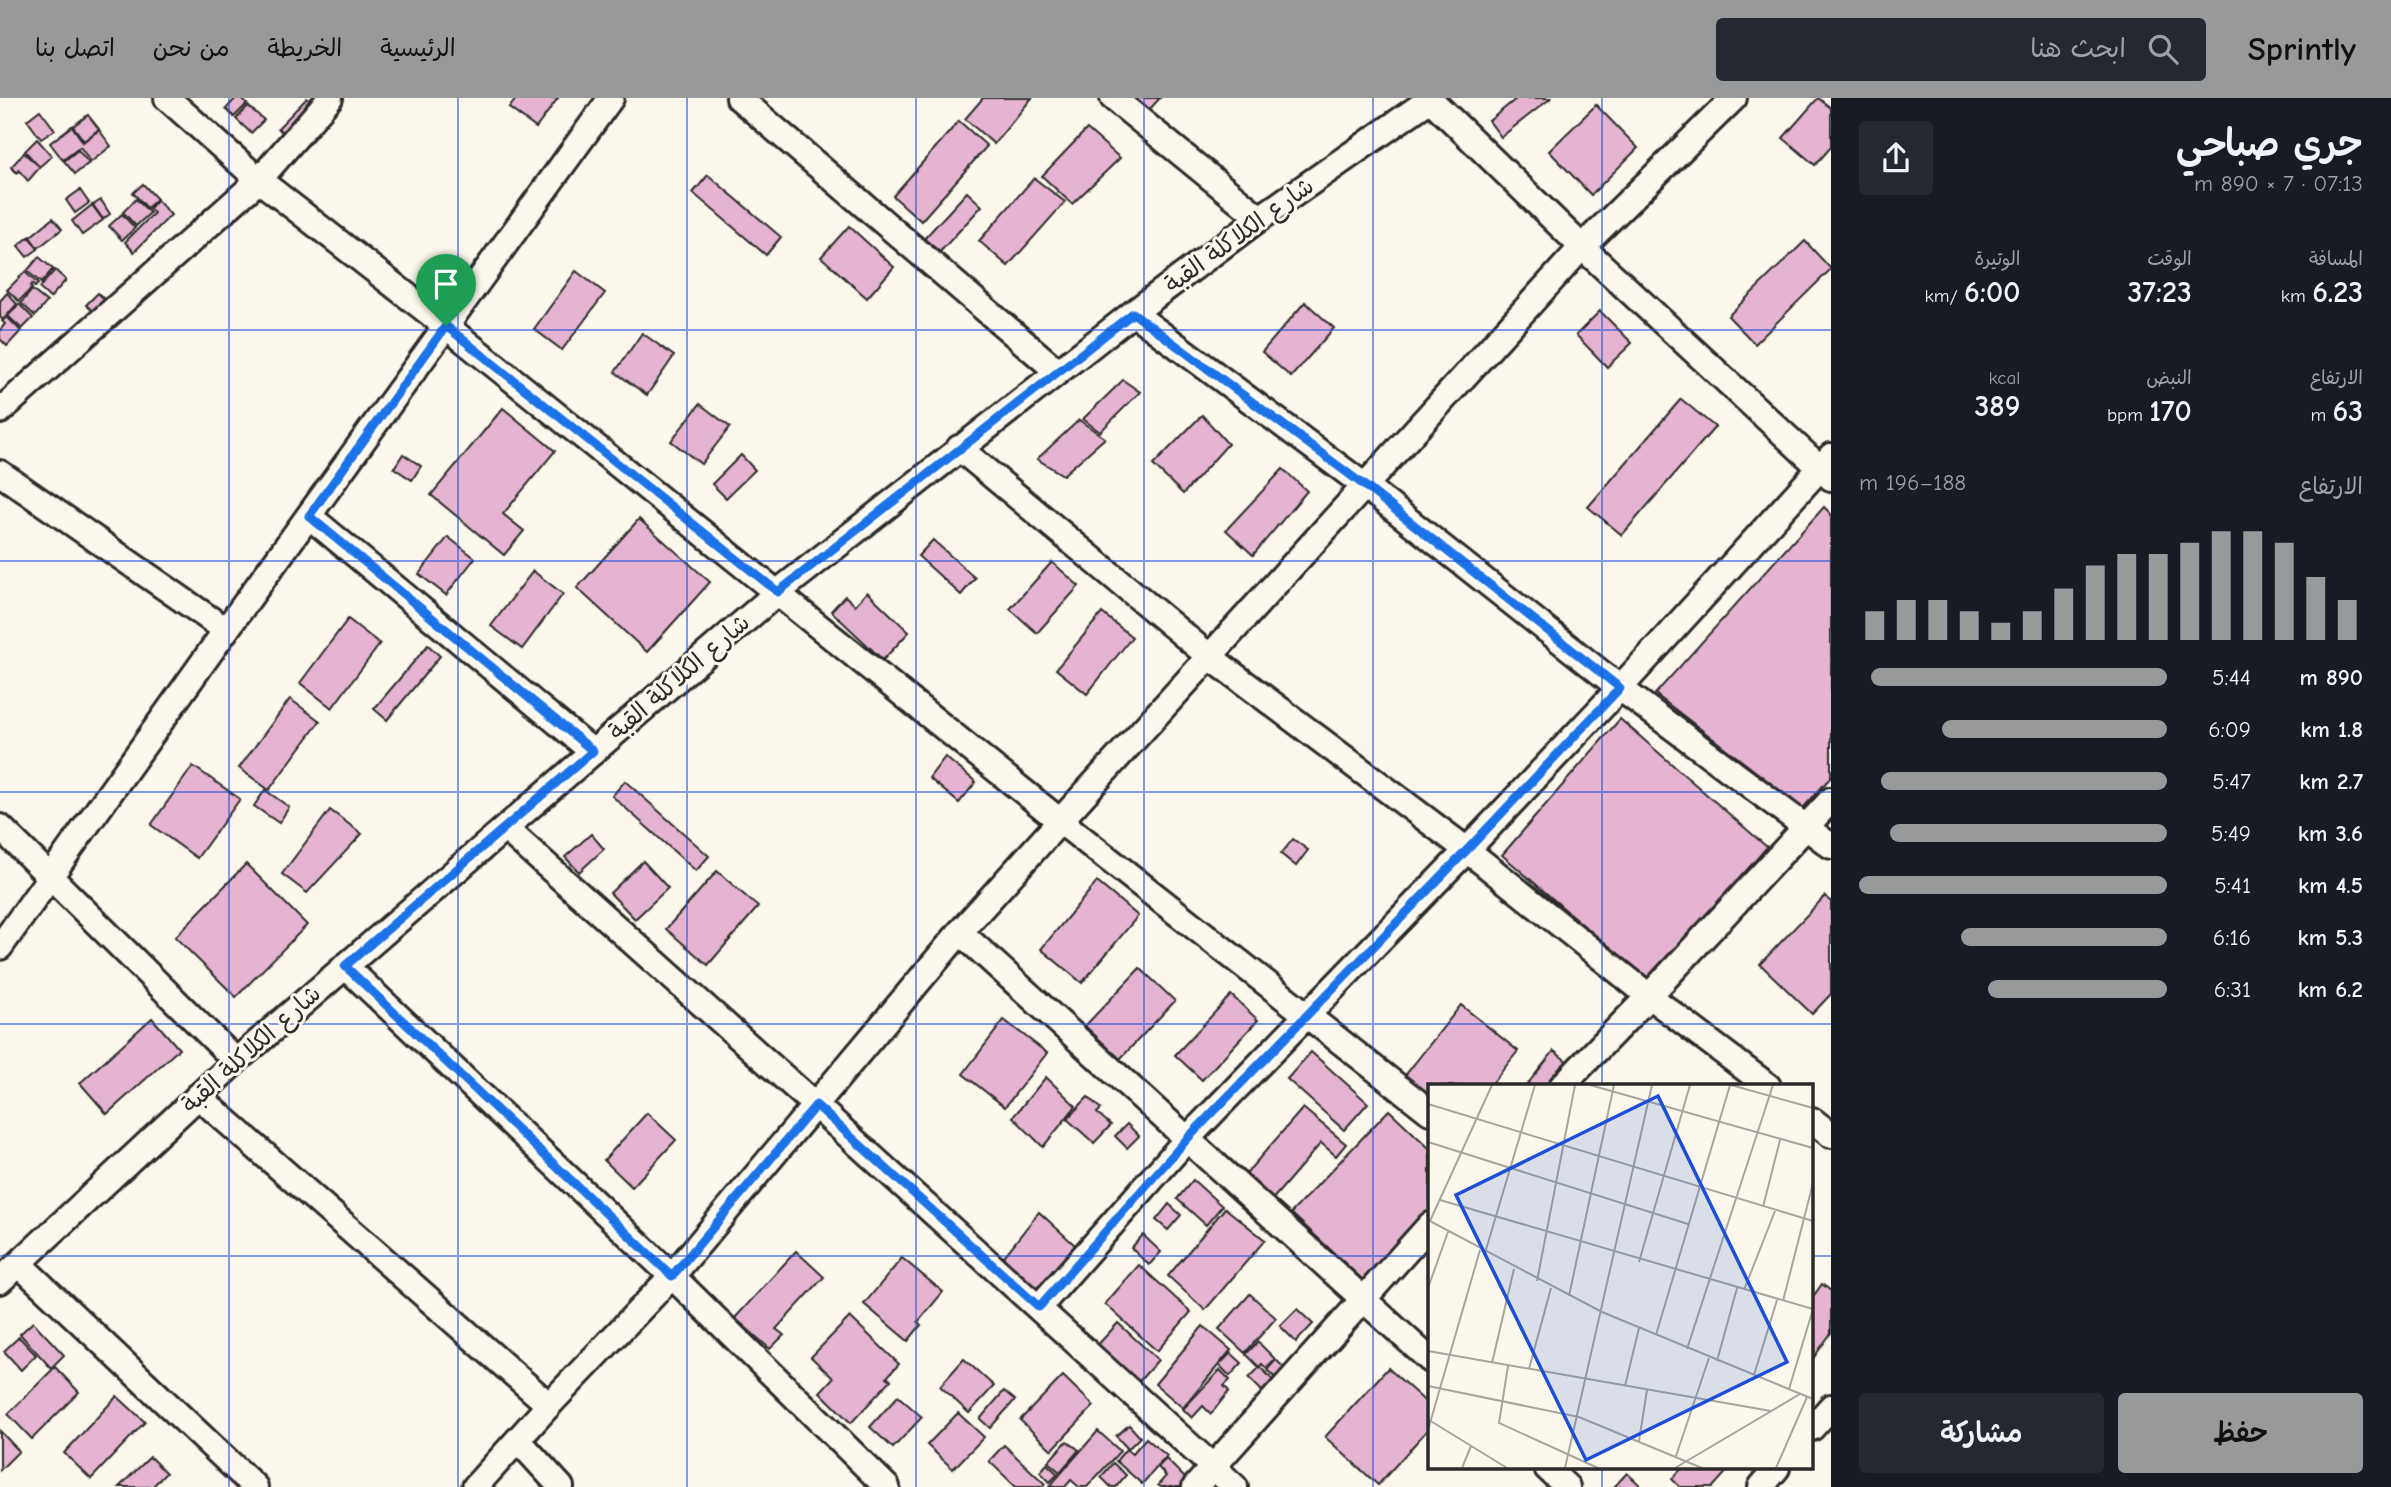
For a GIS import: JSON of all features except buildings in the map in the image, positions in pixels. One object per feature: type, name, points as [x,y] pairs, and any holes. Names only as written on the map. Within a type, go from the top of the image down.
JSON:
[{"type":"street","points":[[167,98],[259,180],[446,326],[1060,821],[1428,1110]]},
{"type":"street","points":[[0,411],[259,180],[330,98]]},
{"type":"street","points":[[0,947],[611,98]]},
{"type":"street","points":[[739,98],[1057,371]]},
{"type":"street","points":[[1113,98],[1260,218]]},
{"type":"street","points":[[475,1487],[672,1276],[960,932],[1060,821],[1582,247],[1734,98]]},
{"type":"street","points":[[1039,1307],[1187,1139],[1467,850],[1827,467],[1582,247],[1431,99]]},
{"type":"street","name":"شارع الكلاكلة القبة","points":[[0,1281],[236,1061],[778,592],[1133,313],[1260,218],[1431,99]]},
{"type":"street","points":[[1133,313],[1365,486],[1620,688],[1831,846]]},
{"type":"street","points":[[959,448],[1210,657],[1467,850],[1649,996],[1765,1084]]},
{"type":"street","points":[[0,474],[226,630]]},
{"type":"street","points":[[309,516],[593,751]]},
{"type":"street","points":[[1564,1084],[1831,800]]},
{"type":"street","points":[[0,828],[236,1061]]},
{"type":"street","points":[[506,829],[816,1105],[1235,1487]]},
{"type":"street","points":[[960,932],[1428,1358]]},
{"type":"street","points":[[345,966],[672,1276],[887,1487]]},
{"type":"street","points":[[198,1096],[549,1405]]},
{"type":"street","points":[[1814,1122],[1831,1135]]},
{"type":"street","points":[[1195,1487],[1428,1227]]},
{"type":"street","points":[[19,1264],[254,1487]]},
{"type":"street","points":[[518,1440],[561,1487]]},
{"type":"street","points":[[1549,1470],[1567,1487]]},
{"type":"street","points":[[1761,1487],[1775,1470]]},
{"type":"route","points":[[1133,313],[1365,486],[1620,688],[1187,1139],[1039,1307],[816,1105],[672,1276],[345,966],[593,751],[309,516],[446,326],[778,592],[1133,313]]}]
